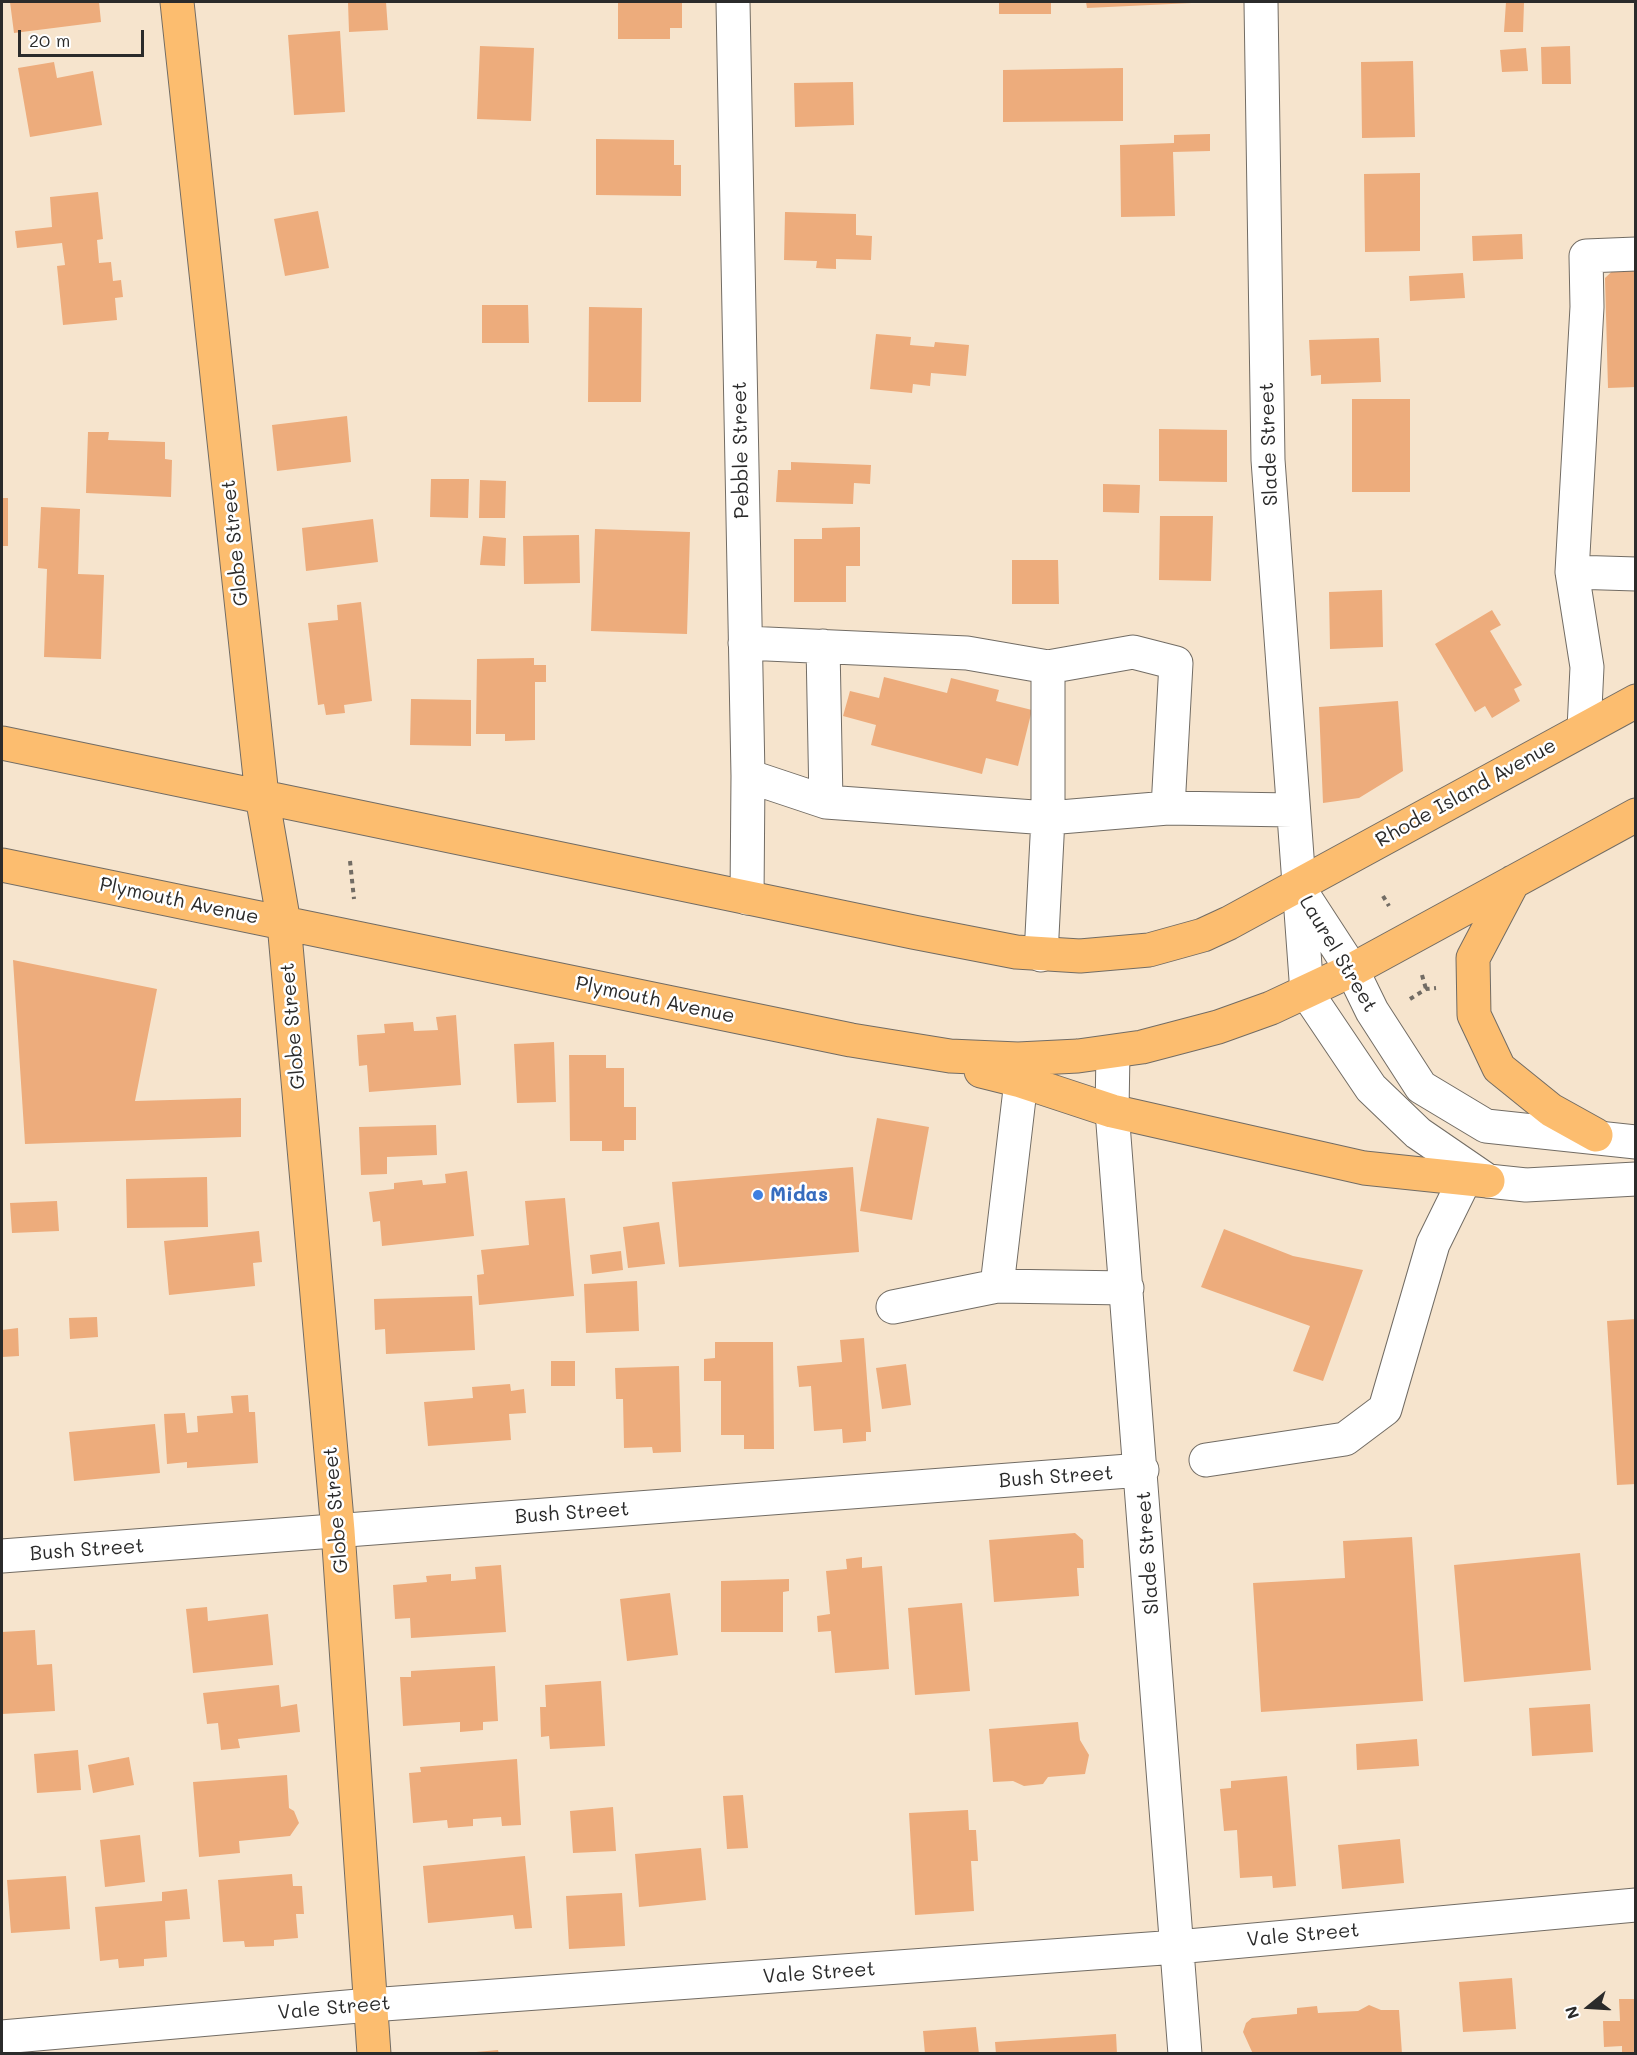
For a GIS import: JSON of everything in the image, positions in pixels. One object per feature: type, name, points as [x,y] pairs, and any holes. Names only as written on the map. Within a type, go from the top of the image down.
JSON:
[{"type":"main road","name":"Globe Street","points":[[177,2],[262,796],[284,923],[338,1531],[374,2054]]},
{"type":"main road","name":"Rhode Island Avenue","points":[[1297,886],[1635,701]]},
{"type":"main road","points":[[2,743],[747,898],[1041,955],[1120,954],[1181,942],[1229,923],[1297,886]]},
{"type":"main road","points":[[1307,993],[1635,815]]},
{"type":"main road","name":"Plymouth Avenue","points":[[2,865],[851,1040],[914,1052],[985,1059],[1067,1057],[1113,1052],[1218,1027],[1307,993]]},
{"type":"main road","points":[[1513,882],[1473,958],[1474,1015],[1499,1068],[1551,1110],[1596,1135]]},
{"type":"main road","points":[[851,1040],[1021,1081],[1112,1111],[1364,1168],[1477,1180]]},
{"type":"street","name":"Pebble Street","points":[[733,2],[746,643],[747,898]]},
{"type":"street","name":"Slade Street","points":[[1261,2],[1268,460],[1297,886]]},
{"type":"street","points":[[1584,729],[1587,667],[1572,572],[1586,318],[1586,256],[1635,254]]},
{"type":"street","points":[[1572,572],[1635,574]]},
{"type":"street","points":[[746,643],[967,653],[1048,668],[1133,652],[1176,663],[1168,808]]},
{"type":"street","points":[[823,646],[826,802]]},
{"type":"street","points":[[1041,955],[1048,818],[1048,668]]},
{"type":"street","points":[[748,776],[826,802],[1048,818],[1168,808],[1292,810]]},
{"type":"street","name":"Laurel Street","points":[[1297,886],[1352,970],[1372,1011],[1421,1087],[1486,1126],[1596,1135],[1635,1142]]},
{"type":"street","name":"Laurel Street","points":[[1297,886],[1307,993],[1371,1088],[1418,1133],[1477,1180],[1526,1185],[1635,1179]]},
{"type":"street","name":"Slade Street","points":[[1113,1052],[1112,1111],[1142,1470],[1185,2054]]},
{"type":"street","points":[[997,1286],[1021,1081]]},
{"type":"street","points":[[1206,1460],[1345,1438],[1384,1409],[1433,1244],[1477,1180]]},
{"type":"street","points":[[893,1307],[997,1286],[1127,1288]]},
{"type":"street","name":"Bush Street","points":[[2,1556],[1142,1470]]},
{"type":"street","name":"Vale Street","points":[[2,2037],[370,2004],[1177,1947],[1635,1905]]},
{"type":"path","points":[[350,861],[354,902]]},
{"type":"path","points":[[1421,969],[1426,989]]},
{"type":"path","points":[[1407,1001],[1426,989],[1442,987]]},
{"type":"building","points":[[10,2],[99,2],[101,22],[14,33]]},
{"type":"building","points":[[348,2],[386,2],[388,30],[349,32]]},
{"type":"building","points":[[618,2],[682,2],[682,28],[670,28],[670,39],[618,39]]},
{"type":"building","points":[[999,2],[1051,2],[1051,14],[999,14]]},
{"type":"building","points":[[1086,2],[1192,2],[1192,3],[1087,8]]},
{"type":"building","points":[[1506,2],[1524,3],[1523,32],[1504,32]]},
{"type":"building","points":[[340,31],[345,112],[294,115],[288,35]]},
{"type":"building","points":[[480,46],[534,48],[531,121],[477,119]]},
{"type":"building","points":[[1570,46],[1571,84],[1542,84],[1541,47]]},
{"type":"building","points":[[1526,48],[1528,71],[1502,72],[1500,50]]},
{"type":"building","points":[[1413,61],[1415,137],[1362,138],[1361,62]]},
{"type":"building","points":[[54,62],[57,78],[93,71],[102,125],[30,137],[18,68]]},
{"type":"building","points":[[1123,68],[1123,121],[1003,122],[1003,70]]},
{"type":"building","points":[[853,82],[854,125],[795,127],[794,83]]},
{"type":"building","points":[[1210,134],[1210,151],[1173,152],[1175,216],[1121,217],[1120,145],[1174,143],[1174,135]]},
{"type":"building","points":[[596,139],[674,140],[674,165],[681,165],[681,196],[596,195]]},
{"type":"building","points":[[1420,173],[1420,251],[1365,252],[1364,174]]},
{"type":"building","points":[[98,192],[103,239],[97,240],[99,263],[111,262],[113,281],[121,280],[123,297],[115,298],[117,320],[63,325],[57,266],[65,265],[62,243],[17,248],[15,231],[52,227],[50,197]]},
{"type":"building","points":[[318,211],[329,268],[285,276],[274,219]]},
{"type":"building","points":[[785,212],[856,214],[856,235],[872,236],[871,260],[836,259],[836,269],[816,268],[817,261],[784,260]]},
{"type":"building","points":[[1522,234],[1523,259],[1473,261],[1472,236]]},
{"type":"building","points":[[1622,262],[1636,262],[1636,387],[1608,388],[1605,278]]},
{"type":"building","points":[[1463,273],[1465,298],[1410,301],[1409,276]]},
{"type":"building","points":[[482,305],[528,305],[529,343],[482,343]]},
{"type":"building","points":[[589,307],[642,308],[641,402],[588,402]]},
{"type":"building","points":[[876,334],[911,337],[910,345],[934,347],[935,342],[969,345],[966,376],[931,373],[930,386],[913,384],[912,393],[870,389]]},
{"type":"building","points":[[1379,338],[1381,382],[1321,384],[1321,375],[1311,376],[1309,340]]},
{"type":"building","points":[[1352,399],[1410,399],[1410,492],[1352,492]]},
{"type":"building","points":[[347,416],[351,462],[277,471],[272,425]]},
{"type":"building","points":[[1159,429],[1227,430],[1227,482],[1159,481]]},
{"type":"building","points":[[88,432],[109,432],[108,440],[165,442],[165,459],[172,460],[171,497],[86,493]]},
{"type":"building","points":[[791,462],[871,465],[870,484],[854,483],[853,504],[776,502],[778,470],[791,470]]},
{"type":"building","points":[[431,479],[469,479],[468,518],[430,517]]},
{"type":"building","points":[[480,480],[506,481],[505,518],[479,518]]},
{"type":"building","points":[[1103,484],[1140,485],[1139,513],[1103,512]]},
{"type":"building","points":[[2,498],[8,498],[8,546],[2,546]]},
{"type":"building","points":[[41,507],[80,509],[78,574],[104,575],[101,659],[44,657],[47,569],[38,568]]},
{"type":"building","points":[[1160,516],[1213,516],[1211,581],[1159,580]]},
{"type":"building","points":[[373,519],[378,562],[306,571],[302,528]]},
{"type":"building","points":[[860,527],[860,566],[846,566],[846,602],[794,602],[794,539],[822,539],[822,528]]},
{"type":"building","points":[[595,529],[690,532],[687,634],[591,631]]},
{"type":"building","points":[[579,535],[580,583],[524,584],[523,536]]},
{"type":"building","points":[[483,536],[506,538],[505,566],[480,565]]},
{"type":"building","points":[[1012,560],[1058,560],[1059,604],[1012,604]]},
{"type":"building","points":[[1382,590],[1383,647],[1330,649],[1329,592]]},
{"type":"building","points":[[361,602],[372,701],[344,705],[345,713],[326,715],[324,704],[318,705],[308,623],[338,620],[337,605]]},
{"type":"building","points":[[1492,610],[1501,625],[1490,631],[1522,685],[1514,689],[1520,701],[1492,718],[1485,706],[1475,712],[1435,644]]},
{"type":"building","points":[[534,658],[534,665],[546,665],[546,682],[535,682],[535,740],[505,741],[505,734],[476,734],[477,659]]},
{"type":"building","points":[[884,677],[947,693],[951,678],[999,690],[996,701],[1032,710],[1018,766],[986,758],[982,774],[871,745],[876,725],[843,716],[850,691],[879,698]]},
{"type":"building","points":[[411,699],[471,700],[471,746],[410,745]]},
{"type":"building","points":[[1398,701],[1403,771],[1359,798],[1323,803],[1319,707]]},
{"type":"building","points":[[13,960],[157,989],[135,1101],[241,1098],[241,1137],[25,1144]]},
{"type":"building","points":[[456,1015],[461,1085],[369,1092],[367,1065],[359,1066],[357,1035],[385,1033],[384,1024],[413,1022],[414,1031],[438,1030],[436,1017]]},
{"type":"building","points":[[554,1042],[556,1102],[517,1103],[514,1044]]},
{"type":"building","points":[[569,1055],[606,1055],[606,1068],[624,1068],[624,1107],[636,1107],[636,1140],[624,1140],[624,1151],[602,1151],[602,1141],[570,1141]]},
{"type":"building","points":[[877,1118],[929,1127],[912,1220],[860,1211]]},
{"type":"building","points":[[436,1125],[437,1155],[387,1157],[387,1174],[361,1175],[359,1127]]},
{"type":"building","points":[[853,1167],[859,1252],[679,1267],[672,1182]]},
{"type":"building","points":[[467,1171],[474,1236],[382,1246],[380,1221],[373,1222],[369,1192],[394,1189],[394,1183],[422,1180],[423,1185],[446,1183],[445,1174]]},
{"type":"building","points":[[207,1177],[208,1227],[127,1228],[126,1179]]},
{"type":"building","points":[[565,1198],[574,1296],[479,1305],[477,1275],[484,1274],[481,1250],[529,1245],[525,1201]]},
{"type":"building","points":[[57,1201],[59,1231],[12,1233],[10,1203]]},
{"type":"building","points":[[659,1222],[665,1264],[628,1268],[623,1227]]},
{"type":"building","points":[[1224,1229],[1293,1256],[1363,1270],[1323,1381],[1293,1371],[1310,1326],[1201,1287]]},
{"type":"building","points":[[259,1231],[262,1262],[253,1263],[255,1286],[169,1295],[164,1241]]},
{"type":"building","points":[[621,1251],[623,1270],[592,1274],[590,1255]]},
{"type":"building","points":[[637,1281],[639,1331],[586,1333],[584,1284]]},
{"type":"building","points":[[472,1296],[475,1350],[386,1354],[385,1329],[375,1330],[374,1299]]},
{"type":"building","points":[[97,1317],[98,1337],[70,1339],[69,1318]]},
{"type":"building","points":[[1636,1319],[1636,1484],[1617,1485],[1607,1321]]},
{"type":"building","points":[[18,1328],[19,1356],[2,1357],[2,1330]]},
{"type":"building","points":[[864,1338],[871,1432],[866,1432],[866,1441],[843,1443],[842,1429],[814,1431],[811,1386],[799,1387],[797,1366],[842,1362],[840,1340]]},
{"type":"building","points":[[715,1342],[773,1342],[774,1449],[744,1449],[744,1435],[721,1435],[721,1381],[704,1381],[704,1359],[715,1358]]},
{"type":"building","points":[[551,1361],[575,1361],[575,1386],[551,1386]]},
{"type":"building","points":[[906,1364],[911,1405],[882,1409],[876,1368]]},
{"type":"building","points":[[679,1366],[681,1452],[653,1453],[652,1447],[624,1448],[623,1399],[616,1399],[615,1368]]},
{"type":"building","points":[[510,1384],[511,1391],[524,1389],[526,1413],[509,1414],[511,1440],[428,1446],[424,1402],[473,1398],[472,1387]]},
{"type":"building","points":[[248,1395],[249,1412],[255,1412],[258,1463],[187,1468],[187,1462],[167,1464],[164,1414],[185,1413],[187,1433],[198,1432],[197,1416],[233,1413],[231,1396]]},
{"type":"building","points":[[155,1424],[160,1473],[74,1481],[69,1432]]},
{"type":"building","points":[[1075,1533],[1083,1540],[1084,1568],[1077,1568],[1079,1596],[994,1602],[989,1540]]},
{"type":"building","points":[[1412,1537],[1423,1701],[1261,1712],[1253,1583],[1345,1578],[1343,1541]]},
{"type":"building","points":[[1580,1553],[1591,1670],[1464,1682],[1454,1565]]},
{"type":"building","points":[[862,1557],[862,1568],[882,1566],[889,1669],[835,1673],[831,1631],[818,1632],[817,1616],[830,1614],[826,1571],[847,1569],[846,1559]]},
{"type":"building","points":[[501,1565],[506,1632],[411,1638],[410,1618],[395,1619],[393,1585],[427,1582],[426,1576],[451,1574],[451,1581],[476,1579],[475,1567]]},
{"type":"building","points":[[789,1579],[789,1591],[783,1592],[783,1632],[721,1632],[721,1581]]},
{"type":"building","points":[[670,1593],[678,1655],[627,1661],[620,1599]]},
{"type":"building","points":[[962,1603],[970,1691],[915,1695],[908,1608]]},
{"type":"building","points":[[207,1607],[208,1621],[268,1614],[273,1665],[193,1673],[186,1609]]},
{"type":"building","points":[[35,1630],[37,1665],[52,1664],[55,1711],[2,1714],[2,1632]]},
{"type":"building","points":[[495,1666],[498,1721],[483,1722],[483,1730],[460,1732],[460,1722],[403,1726],[400,1677],[411,1677],[411,1671]]},
{"type":"building","points":[[601,1681],[605,1746],[550,1749],[549,1736],[541,1737],[540,1707],[546,1707],[545,1685]]},
{"type":"building","points":[[279,1685],[281,1707],[297,1704],[300,1732],[238,1739],[240,1748],[221,1750],[218,1723],[207,1724],[203,1693]]},
{"type":"building","points":[[1590,1704],[1593,1752],[1532,1756],[1529,1708]]},
{"type":"building","points":[[1078,1722],[1080,1740],[1089,1755],[1085,1774],[1048,1777],[1043,1784],[1024,1786],[1013,1781],[993,1782],[989,1729]]},
{"type":"building","points":[[1417,1739],[1419,1766],[1357,1770],[1356,1744]]},
{"type":"building","points":[[78,1750],[81,1790],[37,1793],[34,1754]]},
{"type":"building","points":[[129,1757],[134,1785],[93,1793],[88,1765]]},
{"type":"building","points":[[517,1759],[521,1825],[502,1826],[501,1817],[473,1819],[473,1826],[448,1828],[447,1820],[413,1823],[409,1773],[421,1772],[420,1767]]},
{"type":"building","points":[[287,1775],[289,1808],[294,1811],[299,1823],[290,1836],[239,1841],[240,1853],[199,1857],[193,1782]]},
{"type":"building","points":[[1287,1776],[1296,1886],[1273,1888],[1272,1876],[1240,1878],[1237,1830],[1224,1831],[1220,1789],[1231,1788],[1231,1781]]},
{"type":"building","points":[[743,1795],[748,1848],[727,1849],[723,1796]]},
{"type":"building","points":[[613,1807],[616,1851],[573,1853],[570,1811]]},
{"type":"building","points":[[968,1810],[969,1830],[976,1830],[978,1861],[971,1861],[974,1911],[915,1915],[909,1813]]},
{"type":"building","points":[[140,1835],[145,1882],[105,1887],[100,1840]]},
{"type":"building","points":[[1400,1839],[1404,1883],[1342,1889],[1338,1845]]},
{"type":"building","points":[[701,1848],[706,1900],[639,1907],[635,1854]]},
{"type":"building","points":[[525,1856],[532,1928],[515,1929],[513,1915],[428,1923],[423,1866]]},
{"type":"building","points":[[292,1874],[293,1886],[302,1886],[304,1914],[296,1914],[298,1938],[274,1940],[274,1946],[245,1947],[244,1941],[223,1942],[218,1880]]},
{"type":"building","points":[[66,1876],[70,1929],[11,1933],[7,1880]]},
{"type":"building","points":[[187,1889],[190,1919],[165,1921],[167,1957],[144,1959],[144,1966],[119,1968],[118,1959],[100,1961],[95,1907],[162,1901],[162,1892]]},
{"type":"building","points":[[622,1893],[625,1946],[569,1949],[566,1896]]},
{"type":"building","points":[[1512,1978],[1516,2029],[1463,2032],[1459,1982]]},
{"type":"building","points":[[1619,1999],[1636,1999],[1636,2054],[1622,2054],[1622,2046],[1604,2047],[1603,2021],[1620,2021]]},
{"type":"building","points":[[1369,2005],[1381,2010],[1399,2010],[1402,2054],[1253,2054],[1243,2032],[1246,2023],[1252,2018],[1297,2014],[1297,2008],[1317,2006],[1318,2013],[1358,2011]]},
{"type":"building","points":[[976,2027],[979,2054],[925,2054],[923,2031]]},
{"type":"building","points":[[1116,2034],[1117,2054],[996,2054],[995,2042]]},
{"type":"building","points":[[498,2050],[499,2054],[476,2054],[476,2052]]},
{"type":"place","name":"Midas","points":[[758,1195]]}]
